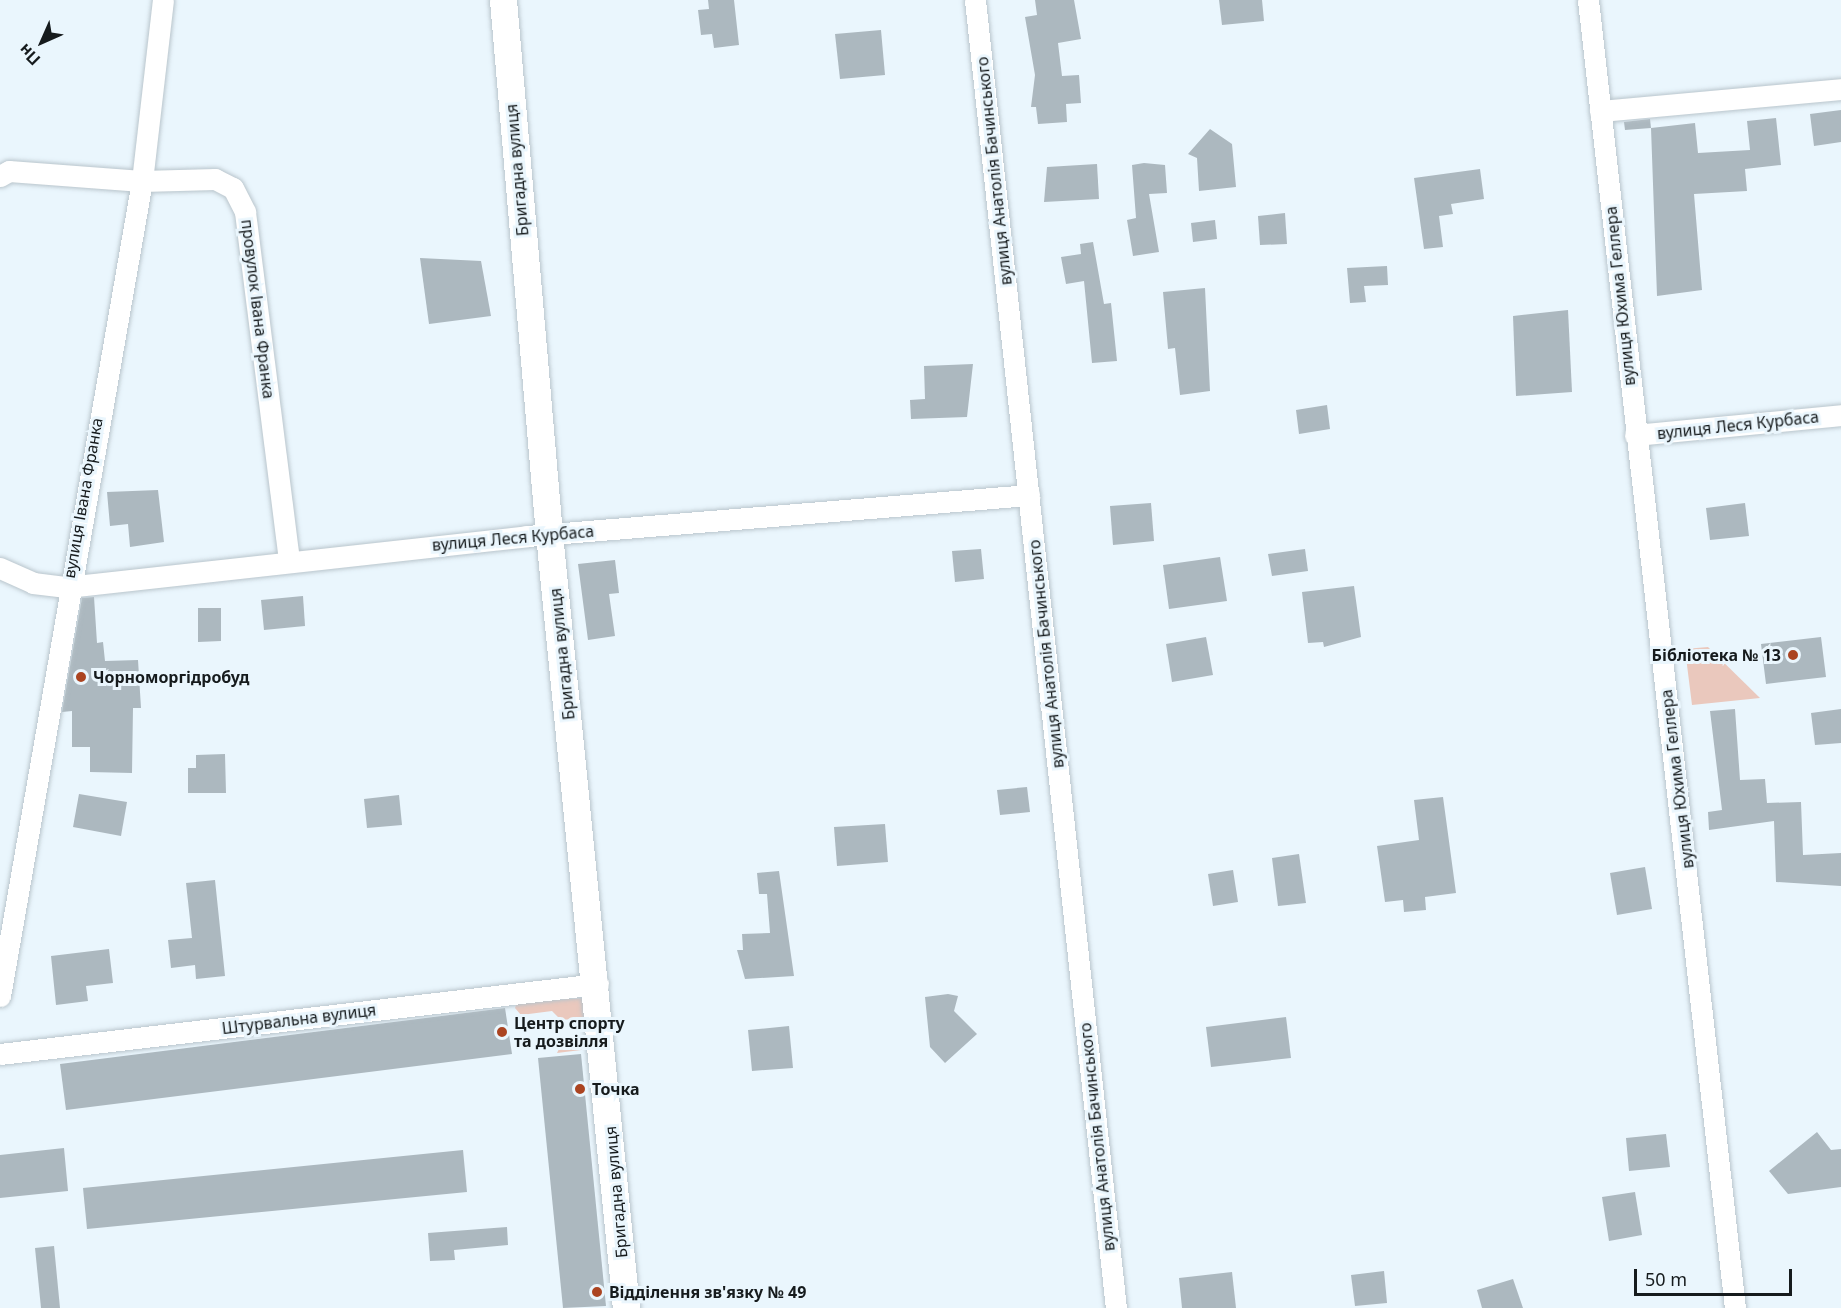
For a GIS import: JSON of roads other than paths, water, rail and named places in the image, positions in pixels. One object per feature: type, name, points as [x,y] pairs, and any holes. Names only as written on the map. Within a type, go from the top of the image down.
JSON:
[{"type":"street","name":"вулиця Івана Франка","points":[[0,996],[67,587],[142,181],[163,0]]},
{"type":"street","name":"Бригадна вулиця","points":[[503,0],[549,534],[598,984],[627,1308]]},
{"type":"street","name":"вулиця Анатолія Бачинського","points":[[975,0],[1116,1308]]},
{"type":"street","name":"вулиця Юхима Геллера","points":[[1588,0],[1635,435],[1735,1308]]},
{"type":"street","points":[[1600,111],[1841,89]]},
{"type":"street","name":"провулок Івана Франка","points":[[0,176],[9,171],[142,181],[215,180],[233,188],[245,212],[289,561]]},
{"type":"street","name":"вулиця Леся Курбаса","points":[[1635,435],[1841,414]]},
{"type":"street","name":"вулиця Леся Курбаса","points":[[0,568],[33,583],[67,587],[549,534],[1029,495]]},
{"type":"street","name":"Штурвальна вулиця","points":[[0,1054],[598,984]]},
{"type":"place","name":"Бібліотека № 13","points":[[1793,655]]},
{"type":"place","name":"Чорноморгідробуд","points":[[81,677]]},
{"type":"place","name":"Центр спорту та дозвілля","points":[[502,1032]]},
{"type":"place","name":"Точка","points":[[580,1089]]},
{"type":"place","name":"Відділення зв'язку № 49","points":[[597,1292]]}]
